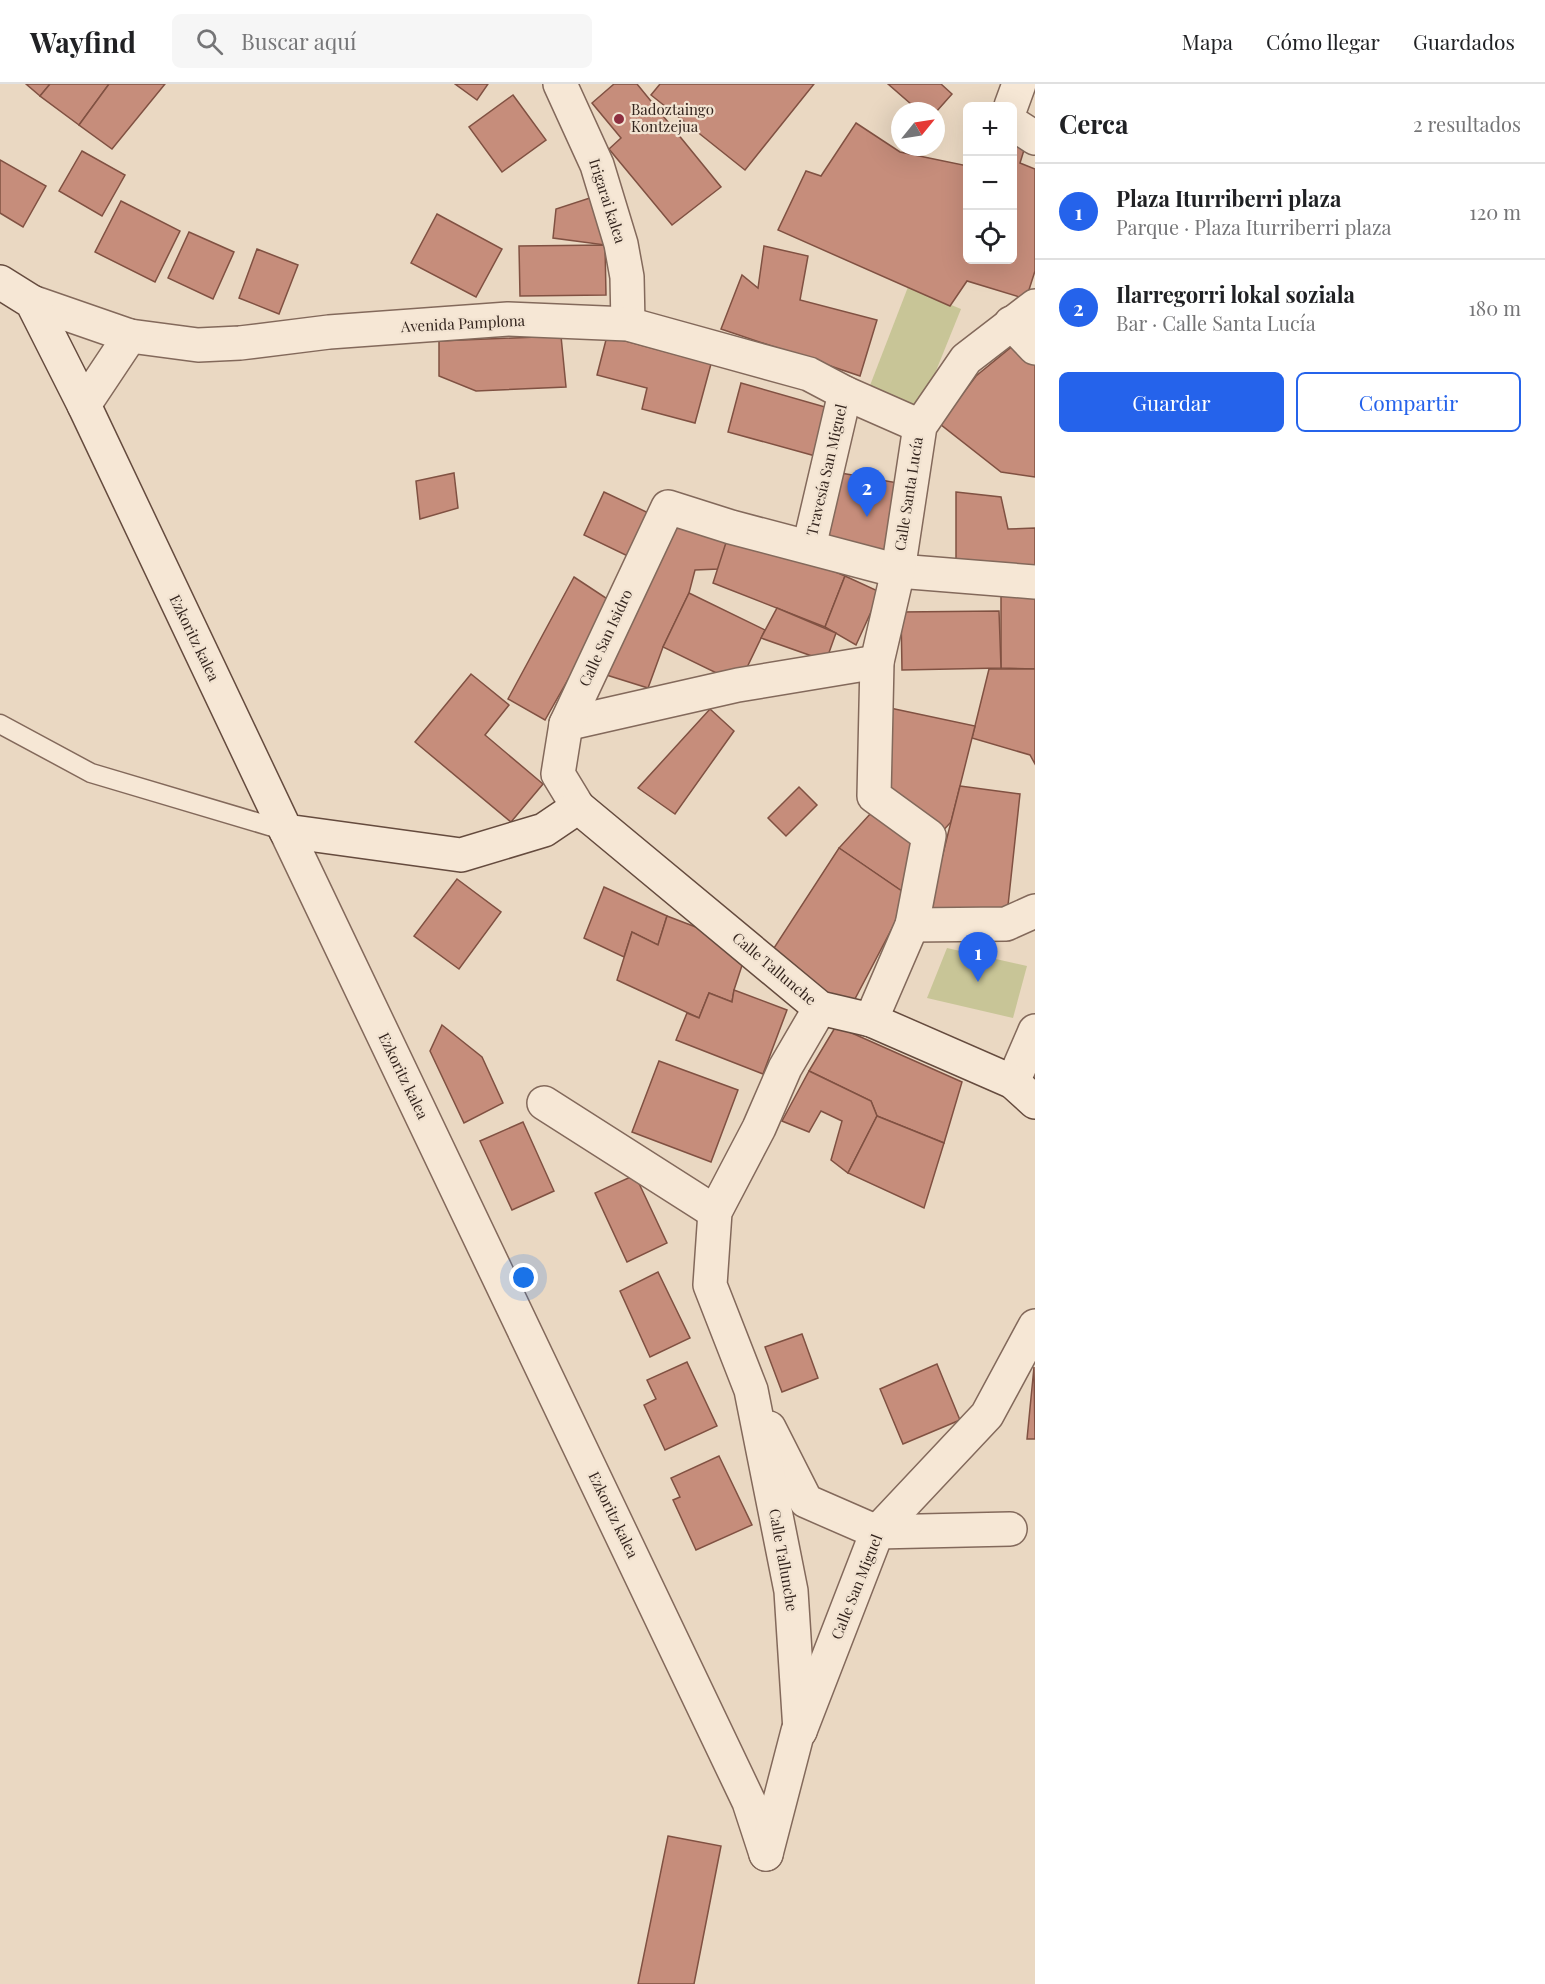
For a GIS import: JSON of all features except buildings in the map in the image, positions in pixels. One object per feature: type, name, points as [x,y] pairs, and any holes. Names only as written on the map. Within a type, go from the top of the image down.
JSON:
[{"type":"street","name":"Irigarai kalea","points":[[560,84],[597,165],[621,244],[627,277],[628,324]]},
{"type":"street","points":[[1012,102],[1019,84]]},
{"type":"street","points":[[1017,126],[1035,138]]},
{"type":"street","name":"Avenida Pamplona","points":[[0,282],[32,302],[130,336],[198,345],[329,332],[508,320],[628,324],[809,374],[845,393],[920,426]]},
{"type":"street","name":"Ezkoritz kalea","points":[[32,302],[84,405],[749,1802],[766,1854]]},
{"type":"street","points":[[1023,315],[1035,348]]},
{"type":"street","name":"Calle Santa Lucía","points":[[912,926],[929,836],[874,796],[877,662],[898,571],[920,426],[966,359],[1023,315]]},
{"type":"street","points":[[84,405],[130,336]]},
{"type":"street","name":"Travesía San Miguel","points":[[809,547],[845,393]]},
{"type":"street","name":"Travesía San Miguel","points":[[668,507],[731,527],[898,571],[1035,582]]},
{"type":"street","name":"Calle San Isidro","points":[[558,774],[566,724],[668,507]]},
{"type":"street","points":[[566,724],[738,685],[877,662]]},
{"type":"street","name":"Calle Tallunche","points":[[558,774],[578,807],[820,1008],[785,1068],[759,1128],[716,1212],[710,1285],[751,1390],[806,1501],[878,1532],[1010,1529]]},
{"type":"street","points":[[286,831],[461,855],[544,831],[578,807]]},
{"type":"street","points":[[871,1020],[912,926],[1006,924],[1035,911]]},
{"type":"street","points":[[820,1008],[871,1020],[1024,1092],[1035,1031]]},
{"type":"street","points":[[544,1103],[716,1212]]},
{"type":"street","name":"Calle San Miguel","points":[[766,1854],[798,1731],[800,1731],[878,1532],[987,1415],[1035,1326]]},
{"type":"street","name":"Calle Tallunche","points":[[751,1390],[790,1591],[800,1731]]},
{"type":"lane","points":[[0,724],[91,773],[286,831]]},
{"type":"shaded area","points":[[908,287],[961,309],[921,408],[869,388]]},
{"type":"shaded area","points":[[947,948],[1027,966],[1013,1018],[927,998]]},
{"type":"place","name":"Badoztaingo Kontzejua","points":[[619,119]]},
{"type":"place","name":"Ilarregorri lokal soziala","points":[[867,517]]},
{"type":"place","name":"Plaza Iturriberri plaza","points":[[978,982]]}]
